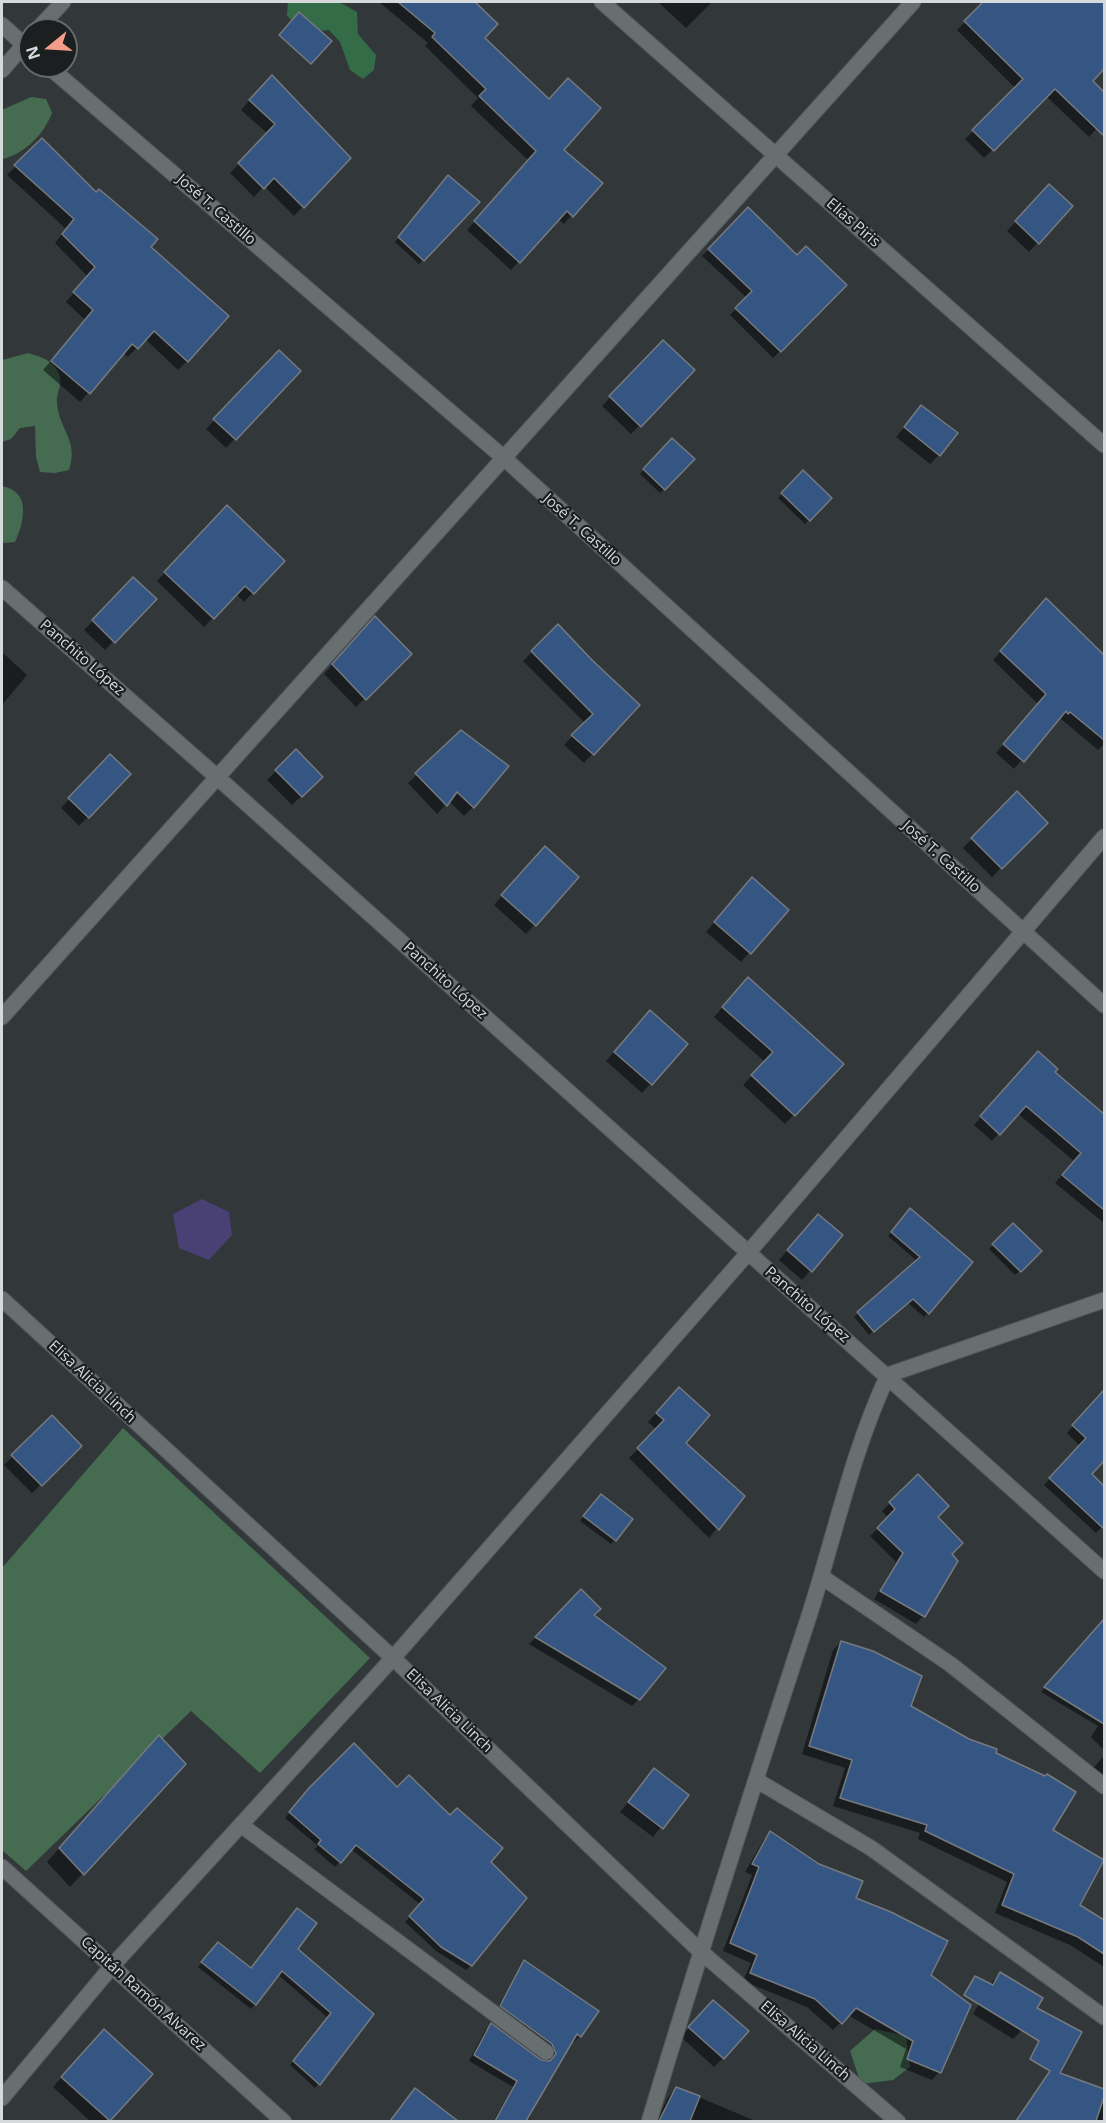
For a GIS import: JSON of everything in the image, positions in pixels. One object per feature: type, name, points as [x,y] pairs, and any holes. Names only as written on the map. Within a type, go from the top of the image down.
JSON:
[{"type":"street","points":[[48,18],[63,2]]},
{"type":"street","name":"Elías Piris","points":[[603,2],[1104,445]]},
{"type":"street","points":[[2,1017],[912,2]]},
{"type":"street","points":[[2,25],[18,37]]},
{"type":"street","points":[[2,70],[18,54]]},
{"type":"street","name":"José T. Castillo","points":[[62,78],[504,458],[1104,1005]]},
{"type":"street","name":"Panchito López","points":[[2,588],[217,777],[748,1253],[888,1374],[1104,1571]]},
{"type":"street","points":[[2,2098],[113,1965],[393,1658],[748,1253],[1104,837]]},
{"type":"street","name":"Elisa Alicia Linch","points":[[2,1299],[393,1658],[700,1951],[898,2121]]},
{"type":"street","points":[[649,2121],[700,1951],[822,1577],[866,1422],[888,1374],[1104,1300]]},
{"type":"street","points":[[822,1577],[950,1664],[1104,1786]]},
{"type":"street","points":[[756,1780],[871,1848],[1104,2017]]},
{"type":"street","points":[[242,1825],[546,2052]]},
{"type":"street","name":"Capitán Ramón Alvarez","points":[[2,1867],[284,2121]]},
{"type":"green space","points":[[288,2],[339,2],[357,12],[358,34],[376,55],[374,70],[363,79],[350,70],[340,42],[329,30],[306,29],[292,20],[287,16]]},
{"type":"green space","points":[[31,97],[46,99],[52,113],[33,142],[18,153],[2,159],[2,110]]},
{"type":"green space","points":[[28,353],[49,361],[60,377],[57,403],[72,451],[69,470],[55,473],[40,472],[36,457],[35,426],[20,428],[11,439],[2,442],[2,360]]},
{"type":"green space","points":[[2,486],[12,489],[22,501],[23,517],[15,542],[2,543]]},
{"type":"green space","points":[[123,1428],[370,1658],[260,1773],[191,1711],[26,1871],[2,1850],[2,1568]]},
{"type":"green space","points":[[875,2029],[906,2036],[910,2067],[893,2080],[861,2084],[850,2051]]},
{"type":"shaded area","points":[[202,1199],[229,1212],[232,1235],[209,1260],[179,1248],[173,1214]]},
{"type":"building","points":[[398,2],[475,2],[498,24],[485,38],[549,99],[568,78],[601,108],[564,150],[603,183],[573,217],[567,211],[520,263],[474,221],[536,151],[479,96],[486,89],[432,37],[435,33]]},
{"type":"building","points":[[983,2],[1104,2],[1104,69],[1093,81],[1104,92],[1104,136],[1055,89],[994,151],[972,130],[1023,79],[964,21]]},
{"type":"building","points":[[299,12],[332,41],[311,64],[279,35]]},
{"type":"building","points":[[272,75],[351,158],[304,208],[274,178],[264,189],[238,163],[275,124],[249,100]]},
{"type":"building","points":[[42,138],[96,192],[99,189],[158,239],[151,247],[229,316],[188,362],[154,331],[138,349],[132,344],[90,394],[51,361],[93,310],[73,292],[95,267],[62,234],[74,219],[14,165]]},
{"type":"building","points":[[448,175],[480,202],[424,261],[398,237]]},
{"type":"building","points":[[1049,184],[1073,206],[1039,244],[1015,221]]},
{"type":"building","points":[[748,207],[797,255],[806,246],[847,285],[781,352],[735,308],[752,291],[708,249]]},
{"type":"building","points":[[663,340],[695,370],[641,427],[609,396]]},
{"type":"building","points":[[279,350],[301,371],[236,440],[213,419]]},
{"type":"building","points":[[921,405],[958,433],[940,456],[904,427]]},
{"type":"building","points":[[672,438],[695,459],[665,490],[643,469]]},
{"type":"building","points":[[803,470],[832,498],[810,521],[781,493]]},
{"type":"building","points":[[227,505],[285,561],[254,594],[245,586],[214,619],[164,572]]},
{"type":"building","points":[[133,577],[157,599],[115,643],[92,620]]},
{"type":"building","points":[[1046,598],[1104,655],[1104,740],[1066,711],[1024,762],[1003,744],[1046,694],[1000,651]]},
{"type":"building","points":[[375,616],[412,654],[366,700],[332,664]]},
{"type":"building","points":[[558,624],[640,705],[594,755],[571,735],[593,714],[531,651]]},
{"type":"building","points":[[461,730],[509,766],[474,808],[457,792],[447,806],[415,773]]},
{"type":"building","points":[[296,749],[323,777],[302,797],[275,770]]},
{"type":"building","points":[[110,754],[131,774],[89,818],[68,798]]},
{"type":"building","points":[[1017,791],[1048,823],[1002,869],[971,838]]},
{"type":"building","points":[[545,846],[579,877],[536,926],[501,895]]},
{"type":"building","points":[[752,877],[789,910],[751,954],[714,922]]},
{"type":"building","points":[[748,977],[844,1064],[795,1116],[751,1075],[773,1052],[722,1007]]},
{"type":"building","points":[[650,1010],[688,1044],[652,1085],[614,1052]]},
{"type":"building","points":[[1038,1051],[1058,1069],[1055,1072],[1104,1114],[1104,1210],[1062,1175],[1081,1153],[1026,1106],[1000,1135],[980,1116]]},
{"type":"building","points":[[910,1208],[973,1262],[929,1314],[913,1299],[874,1332],[857,1312],[920,1257],[891,1232]]},
{"type":"building","points":[[818,1214],[843,1235],[812,1272],[787,1250]]},
{"type":"building","points":[[1013,1223],[1042,1251],[1021,1272],[992,1244]]},
{"type":"building","points":[[679,1387],[710,1415],[686,1443],[745,1496],[719,1530],[637,1448],[664,1420],[656,1413]]},
{"type":"building","points":[[1104,1390],[1104,1461],[1092,1474],[1104,1486],[1104,1529],[1049,1478],[1086,1438],[1072,1425]]},
{"type":"building","points":[[52,1415],[82,1446],[42,1486],[11,1455]]},
{"type":"building","points":[[918,1474],[949,1506],[938,1517],[963,1543],[952,1554],[958,1561],[925,1617],[880,1591],[903,1553],[877,1528],[895,1509],[889,1502]]},
{"type":"building","points":[[601,1494],[633,1519],[616,1541],[583,1516]]},
{"type":"building","points":[[581,1589],[601,1609],[594,1615],[666,1668],[640,1700],[535,1637]]},
{"type":"building","points":[[1104,1619],[1104,1724],[1044,1687]]},
{"type":"building","points":[[841,1641],[873,1651],[922,1676],[911,1706],[969,1739],[997,1749],[996,1753],[1045,1776],[1047,1774],[1076,1792],[1053,1830],[1104,1860],[1080,1905],[1104,1920],[1104,1954],[1078,1937],[1002,1905],[1014,1874],[925,1831],[927,1825],[840,1798],[852,1760],[809,1746]]},
{"type":"building","points":[[159,1735],[186,1764],[84,1875],[59,1848]]},
{"type":"building","points":[[354,1743],[397,1787],[409,1775],[450,1815],[457,1808],[503,1848],[491,1862],[527,1898],[472,1966],[441,1947],[409,1916],[424,1899],[356,1845],[341,1863],[318,1844],[321,1840],[289,1812],[309,1788]]},
{"type":"building","points":[[654,1768],[689,1795],[663,1829],[628,1802]]},
{"type":"building","points":[[770,1831],[819,1864],[863,1881],[856,1898],[891,1912],[948,1941],[931,1975],[971,2005],[941,2073],[907,2059],[913,2041],[856,2008],[842,2024],[815,1999],[750,1973],[757,1955],[730,1943],[759,1867],[752,1864]]},
{"type":"building","points":[[297,1908],[317,1923],[298,1949],[374,2014],[320,2085],[293,2061],[331,2013],[282,1971],[256,2005],[201,1962],[218,1942],[251,1968]]},
{"type":"building","points":[[524,1960],[599,2011],[581,2037],[577,2034],[526,2121],[495,2121],[517,2081],[474,2055],[491,2023],[541,2060],[550,2061],[556,2054],[552,2044],[500,2006]]},
{"type":"building","points":[[1000,1972],[1043,1998],[1037,2008],[1082,2032],[1060,2073],[1104,2089],[1104,2097],[1096,2121],[1016,2121],[1050,2071],[1030,2059],[1039,2041],[964,1995],[975,1976],[993,1985]]},
{"type":"building","points":[[713,2000],[749,2031],[724,2059],[688,2027]]},
{"type":"building","points":[[104,2029],[153,2074],[110,2121],[61,2077]]},
{"type":"building","points":[[676,2087],[700,2096],[690,2121],[659,2121]]},
{"type":"building","points":[[415,2088],[458,2121],[390,2121]]}]
